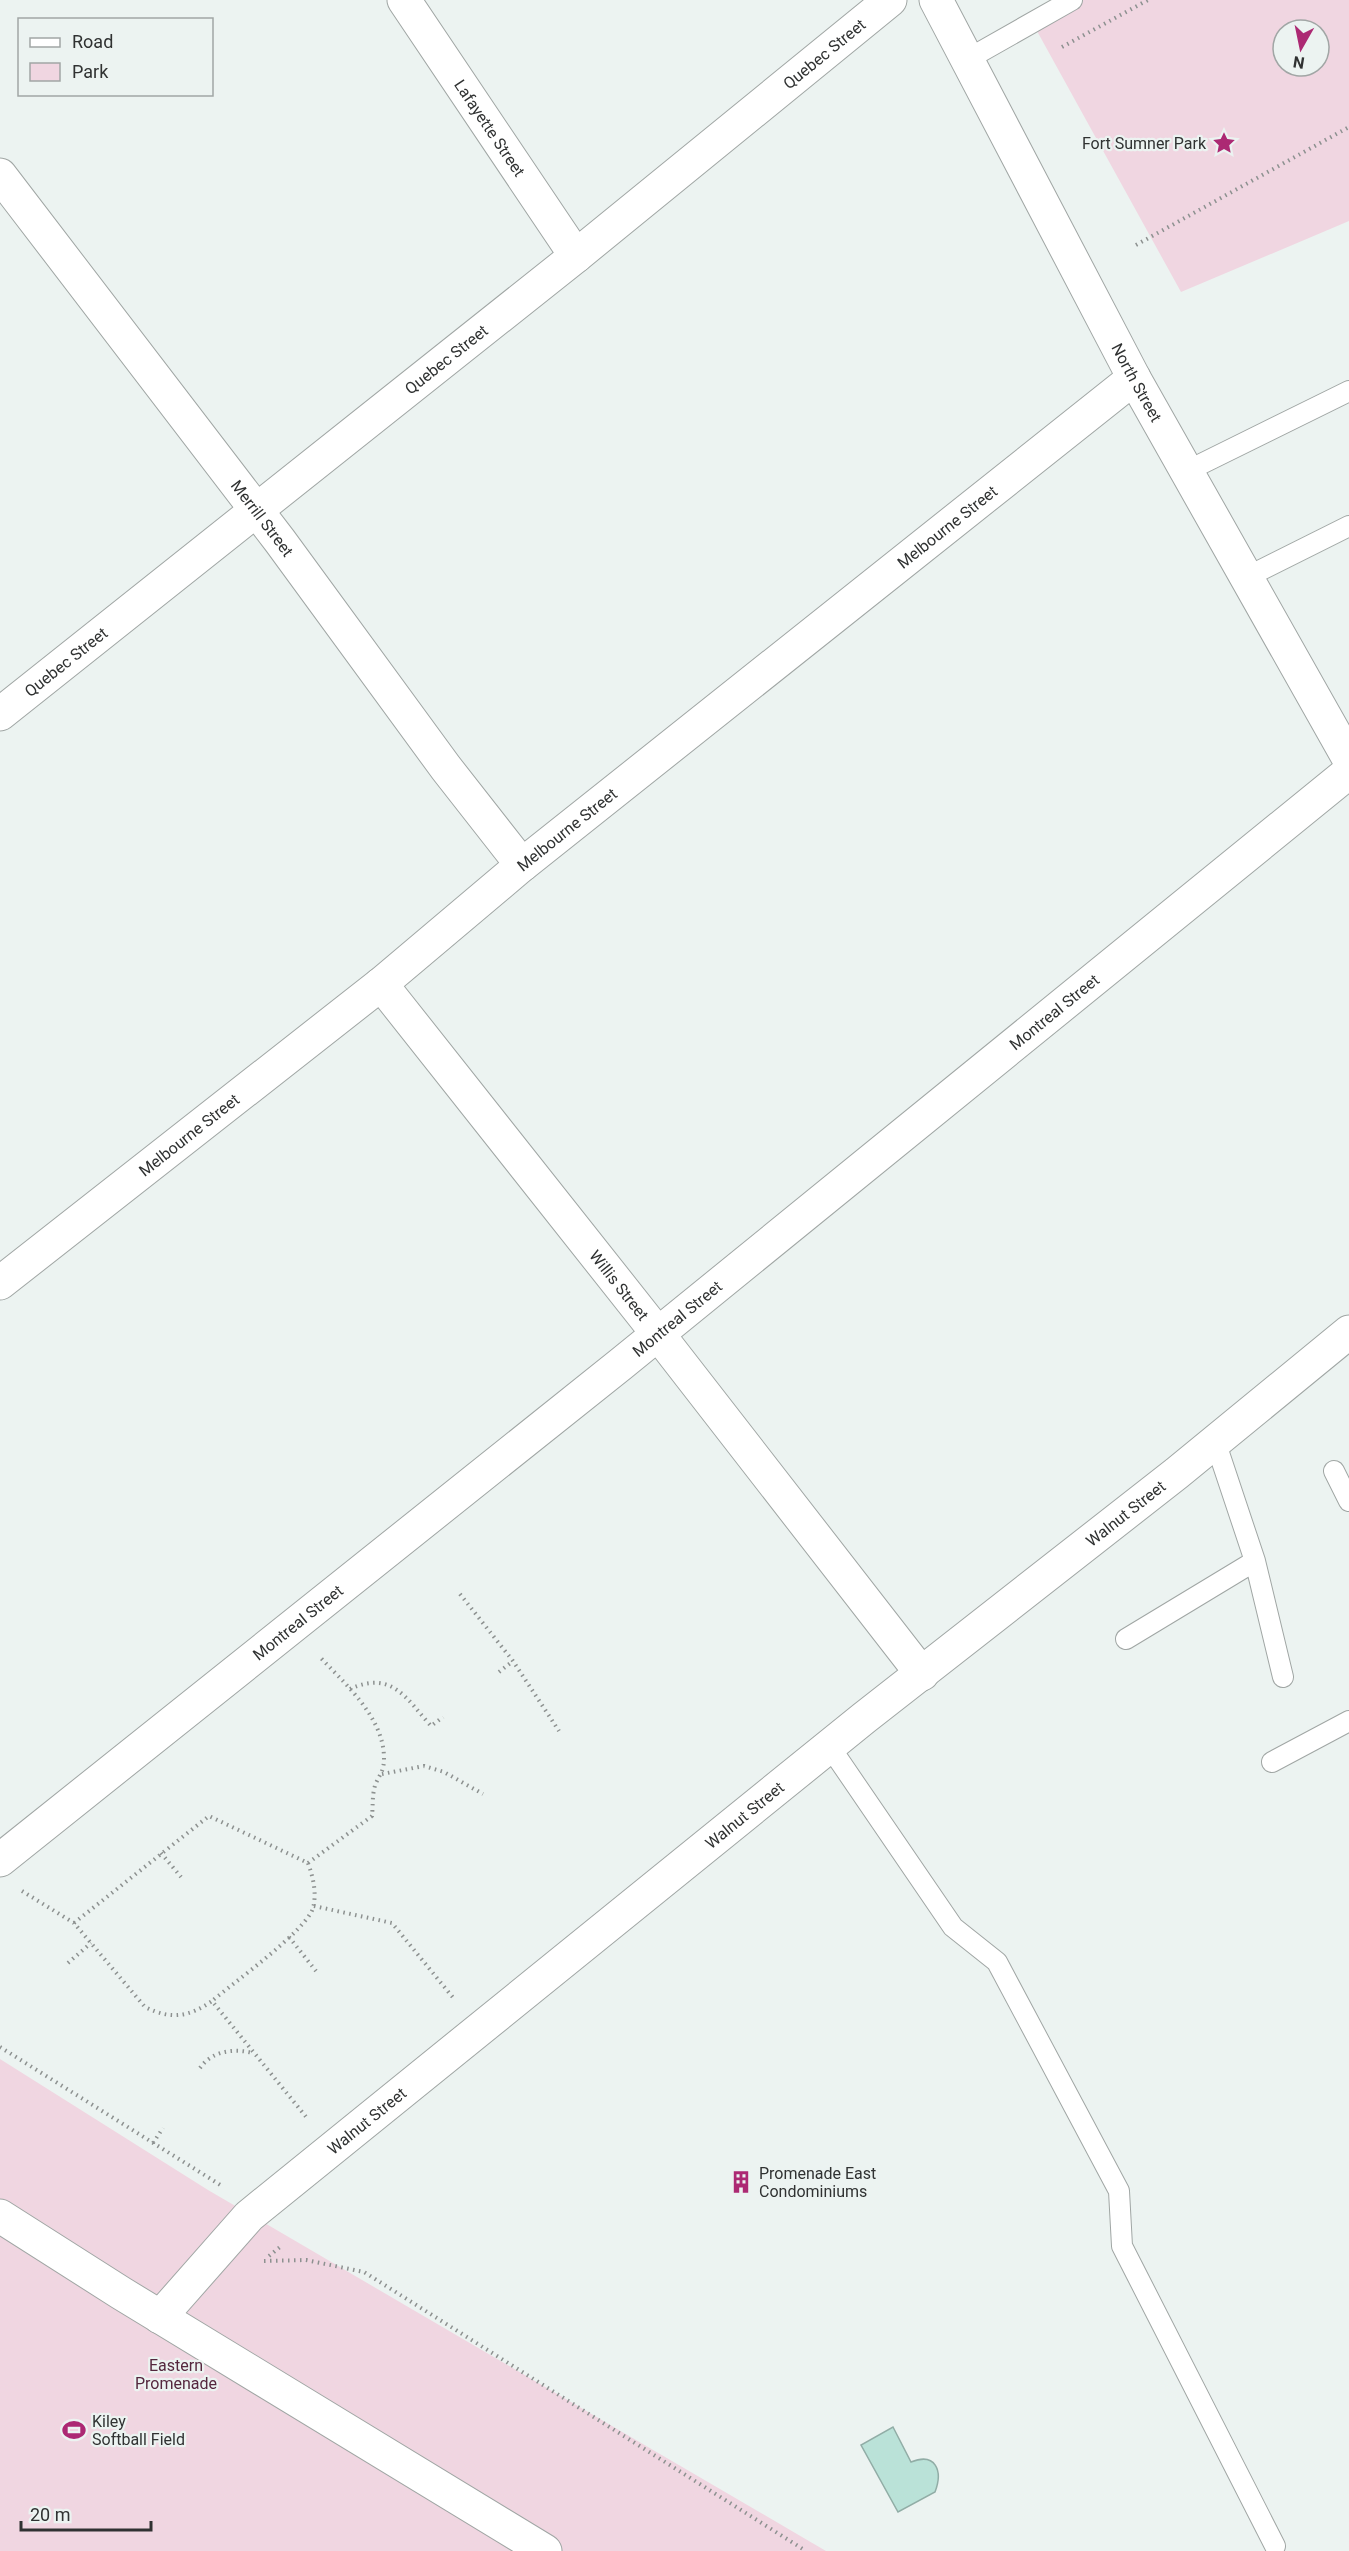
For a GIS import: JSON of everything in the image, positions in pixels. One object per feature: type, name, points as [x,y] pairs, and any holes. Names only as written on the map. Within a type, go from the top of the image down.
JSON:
[{"type":"street","name":"Lafayette Street","points":[[404,0],[576,256]]},
{"type":"street","name":"Quebec Street","points":[[0,714],[576,256],[890,0]]},
{"type":"street","name":"North Street","points":[[936,0],[1134,378],[1349,759]]},
{"type":"street","name":"Merrill Street","points":[[0,175],[255,511],[446,768],[522,865]]},
{"type":"street","name":"Melbourne Street","points":[[0,1283],[381,984],[522,865],[1134,378]]},
{"type":"street","name":"Montreal Street","points":[[0,1860],[658,1334],[1349,772]]},
{"type":"street","name":"Willis Street","points":[[381,984],[658,1334],[922,1674]]},
{"type":"street","name":"Walnut Street","points":[[160,2317],[249,2216],[830,1747],[1215,1442],[1349,1332]]},
{"type":"street","points":[[0,2216],[160,2317],[545,2551]]},
{"type":"lane","points":[[968,59],[1072,0]]},
{"type":"lane","points":[[1187,471],[1349,391]]},
{"type":"lane","points":[[1247,577],[1349,526]]},
{"type":"lane","points":[[1215,1442],[1255,1561],[1283,1677]]},
{"type":"lane","points":[[1334,1471],[1349,1501]]},
{"type":"lane","points":[[1126,1639],[1255,1561]]},
{"type":"lane","points":[[1272,1762],[1349,1721]]},
{"type":"lane","points":[[830,1747],[953,1927],[998,1962],[1119,2191],[1122,2246],[1275,2546]]},
{"type":"path","points":[[1060,48],[1148,0]]},
{"type":"path","points":[[1136,245],[1349,127]]},
{"type":"path","points":[[460,1594],[513,1661],[559,1731]]},
{"type":"path","points":[[308,1863],[372,1816],[376,1784],[382,1774],[384,1755],[378,1734],[364,1706],[316,1653]]},
{"type":"path","points":[[499,1672],[513,1661]]},
{"type":"path","points":[[350,1689],[372,1683],[387,1684],[399,1690],[431,1726],[443,1717]]},
{"type":"path","points":[[382,1774],[424,1766],[444,1772],[483,1794]]},
{"type":"path","points":[[19,1890],[74,1923],[146,2007],[160,2014],[174,2017],[189,2015],[212,2001],[303,1925],[314,1906],[314,1883],[308,1863],[209,1815],[74,1923]]},
{"type":"path","points":[[161,1853],[181,1877]]},
{"type":"path","points":[[314,1906],[392,1923],[455,2001]]},
{"type":"path","points":[[289,1937],[316,1971]]},
{"type":"path","points":[[68,1963],[92,1943]]},
{"type":"path","points":[[212,2001],[307,2118]]},
{"type":"path","points":[[0,2047],[222,2186]]},
{"type":"path","points":[[200,2068],[206,2061],[229,2050],[254,2053]]},
{"type":"path","points":[[153,2143],[163,2128]]},
{"type":"path","points":[[280,2247],[263,2262],[306,2260],[364,2272],[806,2551]]},
{"type":"green space","name":"Fort Sumner Park","points":[[1072,0],[1349,0],[1349,221],[1181,292],[1032,22]]},
{"type":"green space","name":"Eastern Promenade","points":[[0,2059],[208,2190],[826,2551],[0,2551]]},
{"type":"shaded area","points":[[893,2427],[911,2462],[926,2460],[932,2462],[938,2471],[935,2492],[898,2512],[861,2445]]},
{"type":"place","name":"Fort Sumner Park","points":[[1224,143]]},
{"type":"place","name":"Promenade East Condominiums","points":[[741,2182]]},
{"type":"place","name":"Kiley Softball Field","points":[[74,2430]]}]
